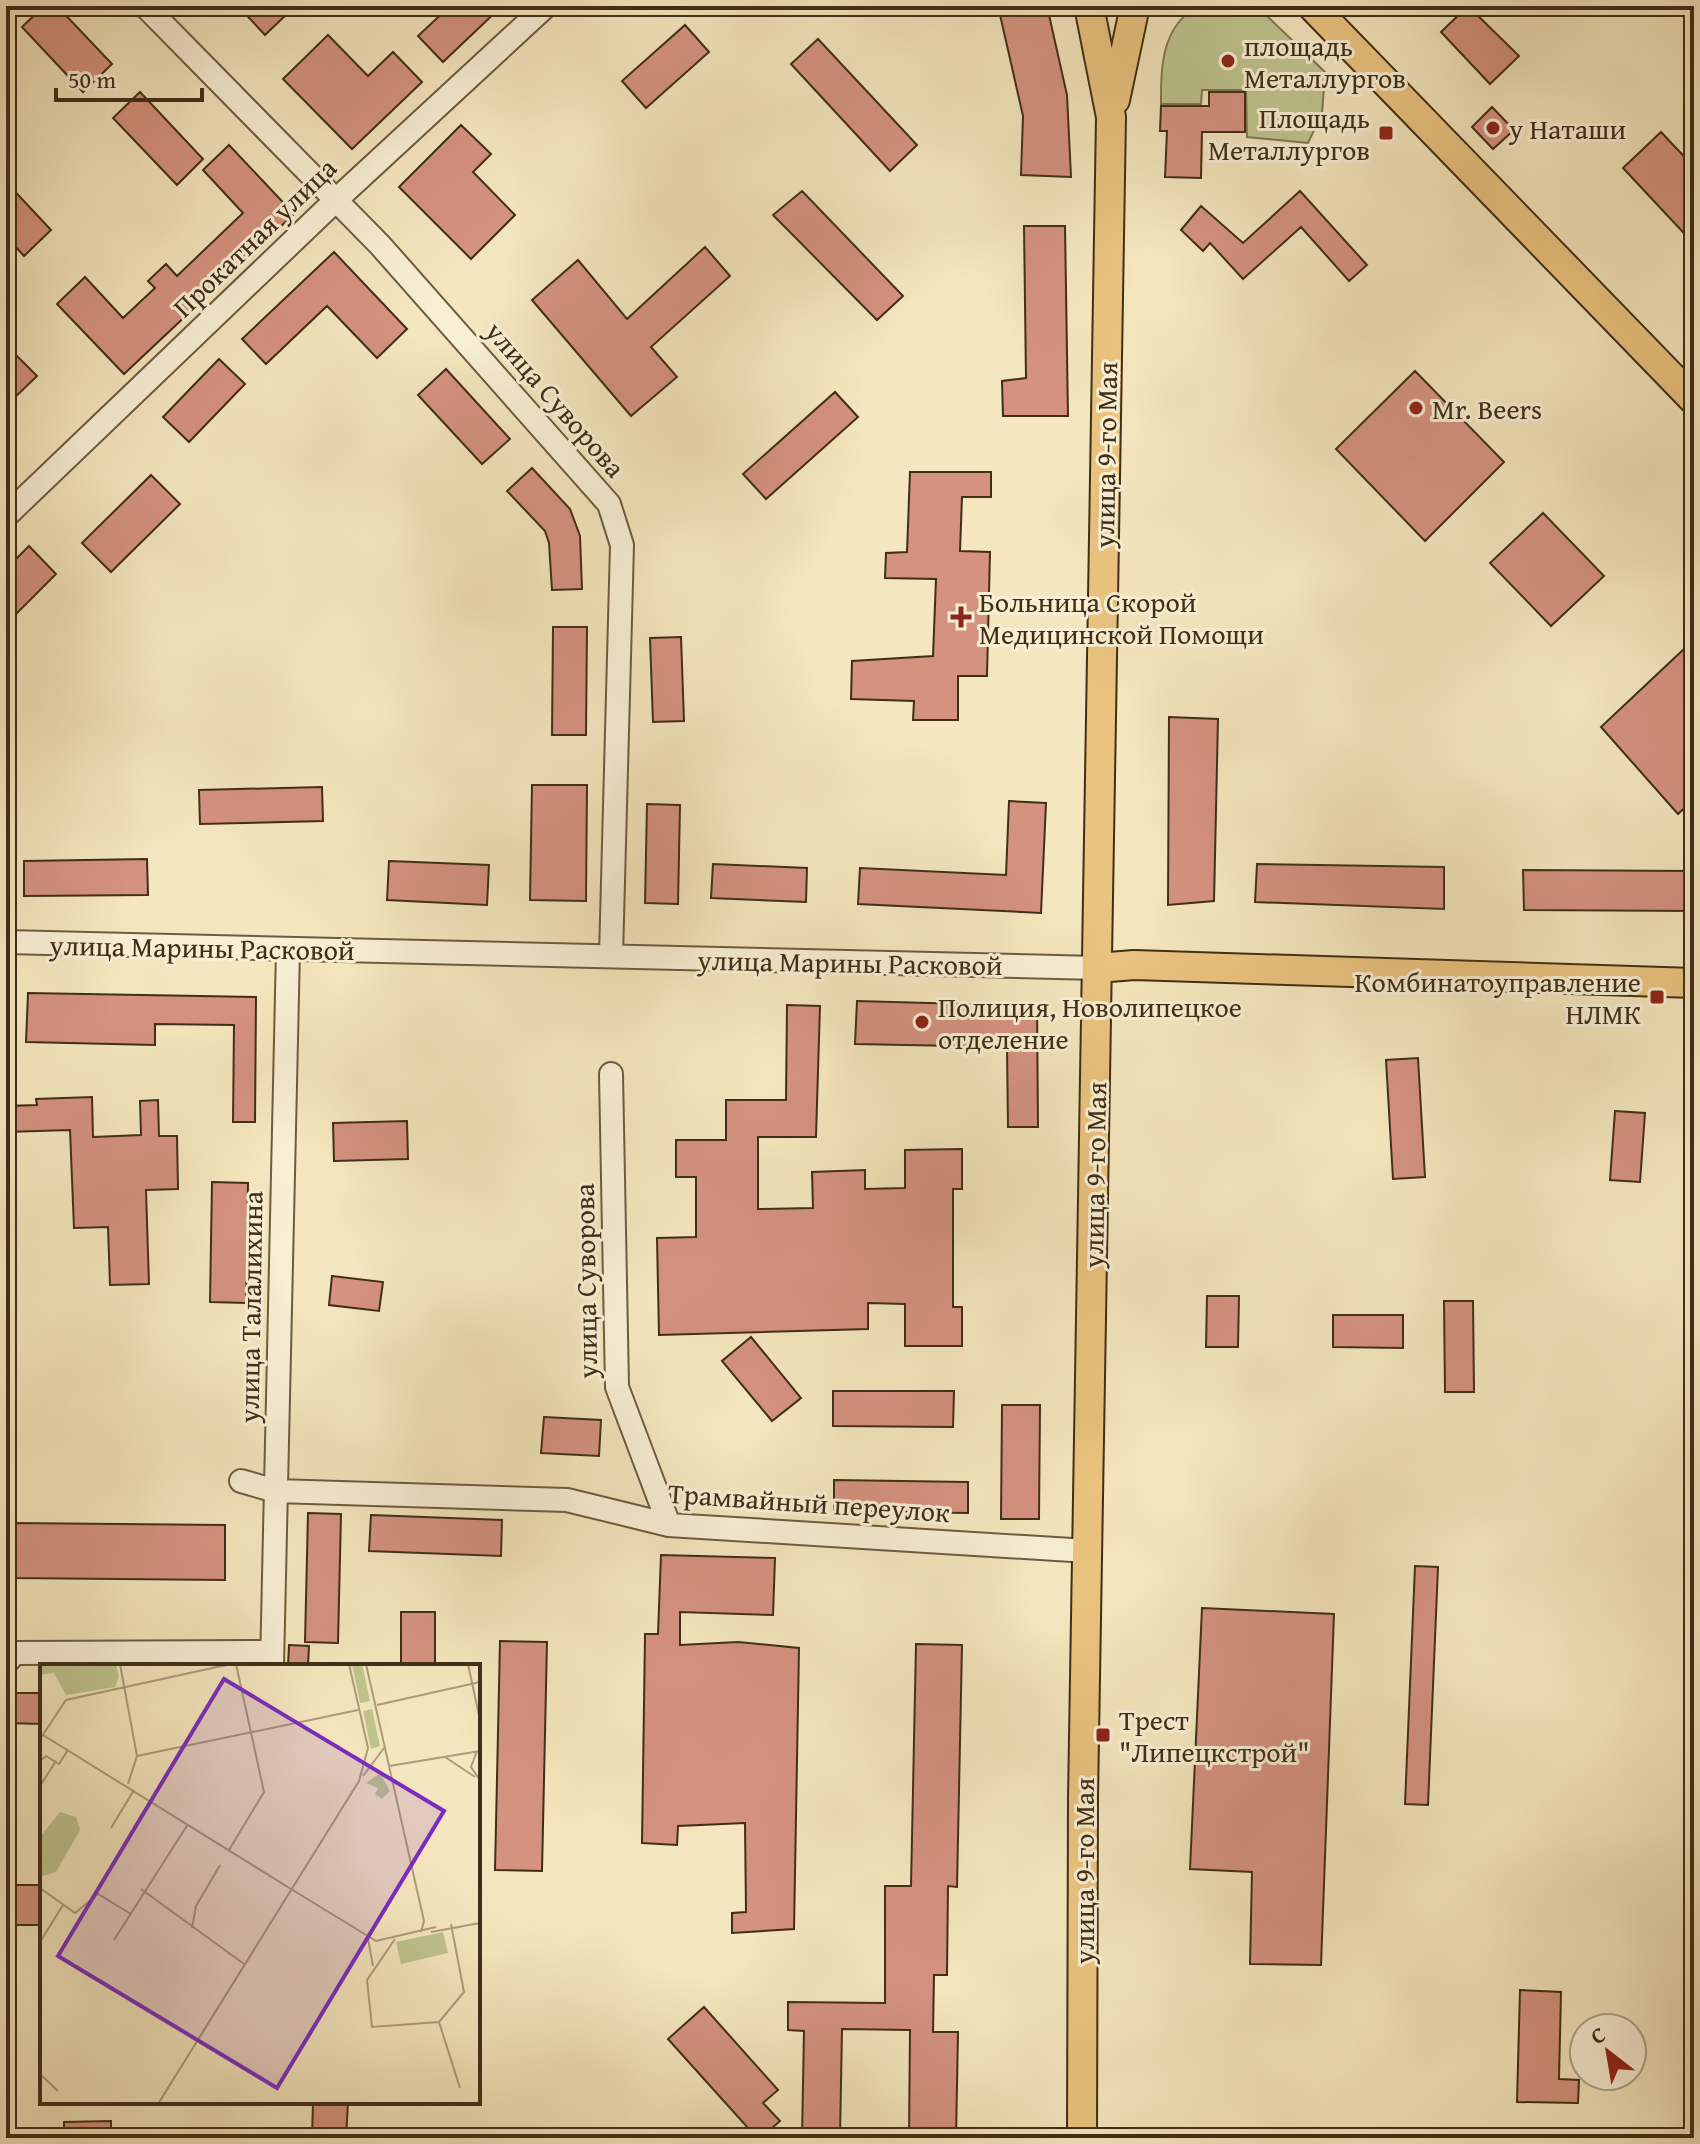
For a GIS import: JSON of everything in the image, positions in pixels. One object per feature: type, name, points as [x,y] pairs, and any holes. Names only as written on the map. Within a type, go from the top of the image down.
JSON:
[{"type":"main road","points":[[1089,6],[1100,48],[1111,117]]},
{"type":"main road","points":[[1100,48],[1128,6]]},
{"type":"main road","points":[[1111,117],[1135,6]]},
{"type":"main road","points":[[1312,6],[1694,400]]},
{"type":"main road","name":"улица 9-го Мая","points":[[1082,2138],[1088,1551],[1111,117]]},
{"type":"main road","name":"улица Марины Расковой","points":[[1097,968],[1134,965],[1694,983]]},
{"type":"street","name":"улица Суворова","points":[[145,6],[380,245],[609,504],[622,545],[611,956]]},
{"type":"street","name":"Прокатная улица","points":[[6,516],[336,200],[546,6]]},
{"type":"street","name":"улица Марины Расковой","points":[[6,942],[1097,968]]},
{"type":"street","name":"улица Талалихина","points":[[272,1659],[288,950]]},
{"type":"street","name":"улица Суворова","points":[[611,1074],[617,1387],[669,1525]]},
{"type":"street","name":"Трамвайный переулок","points":[[241,1481],[276,1491],[567,1500],[669,1525],[1088,1551]]},
{"type":"street","points":[[6,1663],[15,1653],[272,1659]]},
{"type":"green space","points":[[1198,6],[1248,6],[1265,14],[1325,72],[1322,114],[1308,143],[1247,137],[1246,90],[1202,90],[1201,104],[1161,104],[1163,62],[1170,36],[1186,15]]},
{"type":"building","points":[[44,6],[57,6],[112,64],[83,92],[22,27]]},
{"type":"building","points":[[238,6],[279,6],[287,14],[265,35]]},
{"type":"building","points":[[450,6],[502,6],[443,62],[418,36]]},
{"type":"building","points":[[998,6],[1047,6],[1067,95],[1071,177],[1021,175],[1023,116]]},
{"type":"building","points":[[1468,6],[1519,56],[1490,84],[1441,32]]},
{"type":"building","points":[[685,25],[709,52],[646,108],[622,81]]},
{"type":"building","points":[[328,35],[368,76],[393,52],[422,82],[352,149],[283,79]]},
{"type":"building","points":[[818,39],[917,145],[890,171],[791,64]]},
{"type":"building","points":[[140,92],[203,159],[177,185],[113,118]]},
{"type":"building","points":[[1209,92],[1245,92],[1245,132],[1202,132],[1201,178],[1165,177],[1167,131],[1160,131],[1161,106],[1209,106]]},
{"type":"building","name":"у Наташи","points":[[1492,107],[1514,130],[1493,149],[1472,127]]},
{"type":"building","points":[[461,125],[491,154],[473,172],[515,215],[471,259],[399,187]]},
{"type":"building","points":[[1661,132],[1694,167],[1694,244],[1623,168]]},
{"type":"building","points":[[229,145],[294,214],[124,374],[57,304],[85,277],[123,318],[155,288],[148,281],[166,264],[177,276],[243,213],[203,170]]},
{"type":"building","points":[[6,182],[51,230],[24,256],[6,236]]},
{"type":"building","points":[[802,191],[903,296],[877,320],[773,215]]},
{"type":"building","points":[[1300,191],[1367,265],[1349,281],[1301,227],[1243,279],[1210,243],[1203,251],[1181,230],[1201,206],[1243,243]]},
{"type":"building","points":[[1024,226],[1065,226],[1068,416],[1003,416],[1002,381],[1026,378]]},
{"type":"building","points":[[705,247],[730,276],[651,347],[677,377],[631,416],[532,300],[578,260],[627,319]]},
{"type":"building","points":[[334,252],[407,329],[377,358],[327,306],[266,364],[242,339]]},
{"type":"building","points":[[14,353],[37,376],[6,406],[6,360]]},
{"type":"building","points":[[219,359],[245,384],[189,442],[163,417]]},
{"type":"building","points":[[446,369],[510,439],[482,464],[418,395]]},
{"type":"building","points":[[1415,371],[1504,462],[1425,541],[1336,449]]},
{"type":"building","points":[[835,392],[858,417],[766,499],[743,474]]},
{"type":"building","points":[[532,468],[570,509],[580,536],[582,589],[552,590],[549,543],[545,531],[507,491]]},
{"type":"building","name":"Больница Скорой Медицинской Помощи","points":[[910,472],[991,472],[991,497],[962,497],[960,551],[990,552],[987,676],[958,676],[958,720],[913,720],[914,701],[851,699],[852,661],[933,656],[936,579],[885,578],[886,553],[907,552]]},
{"type":"building","points":[[151,475],[180,504],[111,572],[82,543]]},
{"type":"building","points":[[1543,513],[1604,576],[1551,626],[1490,563]]},
{"type":"building","points":[[29,546],[56,574],[6,624],[6,569]]},
{"type":"building","points":[[553,627],[587,627],[586,735],[552,735]]},
{"type":"building","points":[[681,637],[684,721],[653,722],[650,638]]},
{"type":"building","points":[[1685,648],[1694,658],[1694,799],[1678,814],[1601,727]]},
{"type":"building","points":[[1169,717],[1218,719],[1214,901],[1168,905]]},
{"type":"building","points":[[532,785],[587,785],[586,901],[530,900]]},
{"type":"building","points":[[322,787],[323,821],[200,824],[199,790]]},
{"type":"building","points":[[1009,801],[1046,803],[1041,913],[858,904],[860,868],[1006,875]]},
{"type":"building","points":[[647,804],[680,805],[678,904],[645,903]]},
{"type":"building","points":[[147,859],[148,895],[24,896],[24,861]]},
{"type":"building","points":[[389,861],[489,865],[487,905],[387,900]]},
{"type":"building","points":[[713,864],[807,868],[806,902],[711,898]]},
{"type":"building","points":[[1257,864],[1444,867],[1444,909],[1255,902]]},
{"type":"building","points":[[1523,870],[1694,871],[1694,911],[1524,910]]},
{"type":"building","points":[[28,993],[256,997],[255,1122],[233,1122],[234,1025],[155,1024],[155,1045],[26,1042]]},
{"type":"building","points":[[857,1001],[1037,1006],[1038,1127],[1008,1127],[1007,1047],[855,1044]]},
{"type":"building","points":[[787,1005],[820,1006],[816,1137],[758,1137],[758,1209],[813,1208],[812,1172],[865,1170],[865,1189],[905,1188],[905,1150],[962,1149],[962,1189],[953,1189],[953,1307],[962,1307],[962,1346],[905,1346],[905,1304],[868,1303],[868,1329],[659,1335],[657,1238],[696,1237],[696,1177],[676,1177],[676,1140],[726,1140],[726,1100],[786,1100]]},
{"type":"building","points":[[1418,1058],[1425,1177],[1393,1179],[1386,1060]]},
{"type":"building","points":[[92,1097],[93,1137],[141,1135],[140,1101],[158,1100],[159,1136],[177,1136],[178,1189],[146,1190],[149,1284],[110,1285],[108,1227],[74,1228],[70,1130],[6,1132],[6,1106],[37,1105],[36,1099]]},
{"type":"building","points":[[1615,1111],[1645,1113],[1640,1182],[1610,1180]]},
{"type":"building","points":[[407,1121],[408,1159],[334,1161],[333,1123]]},
{"type":"building","points":[[212,1182],[248,1183],[246,1303],[210,1302]]},
{"type":"building","points":[[332,1276],[383,1282],[379,1311],[329,1305]]},
{"type":"building","points":[[1207,1296],[1239,1296],[1238,1347],[1206,1347]]},
{"type":"building","points":[[1444,1301],[1473,1301],[1474,1392],[1445,1392]]},
{"type":"building","points":[[1333,1315],[1403,1315],[1403,1348],[1333,1347]]},
{"type":"building","points":[[751,1337],[801,1398],[772,1421],[722,1361]]},
{"type":"building","points":[[833,1391],[954,1391],[953,1427],[833,1426]]},
{"type":"building","points":[[1002,1405],[1040,1405],[1039,1519],[1001,1519]]},
{"type":"building","points":[[544,1417],[601,1420],[599,1456],[541,1453]]},
{"type":"building","points":[[834,1480],[968,1482],[968,1513],[834,1511]]},
{"type":"building","points":[[308,1513],[341,1514],[338,1643],[305,1642]]},
{"type":"building","points":[[371,1515],[502,1520],[501,1556],[369,1551]]},
{"type":"building","points":[[12,1523],[225,1525],[225,1580],[11,1578]]},
{"type":"building","points":[[661,1555],[775,1558],[773,1615],[680,1612],[680,1645],[738,1642],[799,1648],[794,1929],[732,1933],[732,1913],[746,1912],[745,1823],[678,1826],[677,1845],[642,1843],[645,1634],[658,1634]]},
{"type":"building","points":[[1415,1566],[1438,1567],[1428,1805],[1405,1804]]},
{"type":"building","points":[[1202,1608],[1334,1614],[1321,1965],[1250,1964],[1252,1872],[1190,1869]]},
{"type":"building","points":[[401,1612],[435,1612],[435,1664],[401,1664]]},
{"type":"building","points":[[500,1641],[547,1642],[542,1871],[495,1870]]},
{"type":"building","points":[[916,1644],[962,1645],[957,1887],[948,1886],[947,1975],[934,1975],[933,2032],[958,2032],[956,2138],[909,2138],[910,2030],[842,2029],[840,2138],[802,2138],[804,2031],[788,2030],[788,2002],[885,2003],[885,1886],[911,1886]]},
{"type":"building","points":[[289,1645],[309,1646],[308,1664],[288,1664]]},
{"type":"building","points":[[6,1693],[40,1693],[40,1724],[6,1723]]},
{"type":"building","points":[[6,1885],[40,1885],[40,1925],[6,1925]]},
{"type":"building","points":[[1520,1990],[1561,1992],[1559,2079],[1568,2079],[1568,2092],[1578,2092],[1578,2103],[1517,2102]]},
{"type":"building","points":[[704,2007],[778,2090],[763,2103],[780,2121],[761,2138],[757,2138],[668,2039]]},
{"type":"building","points":[[313,2104],[348,2104],[346,2138],[312,2138]]},
{"type":"building","points":[[111,2121],[111,2138],[64,2138],[64,2122]]},
{"type":"place","name":"площадь Металлургов","points":[[1228,61]]},
{"type":"place","name":"у Наташи","points":[[1493,128]]},
{"type":"place","name":"Площадь Металлургов","points":[[1386,133]]},
{"type":"place","name":"Mr. Beers","points":[[1416,408]]},
{"type":"place","name":"Больница Скорой Медицинской Помощи","points":[[961,617]]},
{"type":"place","name":"Комбинатоуправление НЛМК","points":[[1657,997]]},
{"type":"place","name":"Полиция, Новолипецкое отделение","points":[[922,1022]]},
{"type":"place","name":"Трест \"Липецкстрой\"","points":[[1103,1735]]}]
